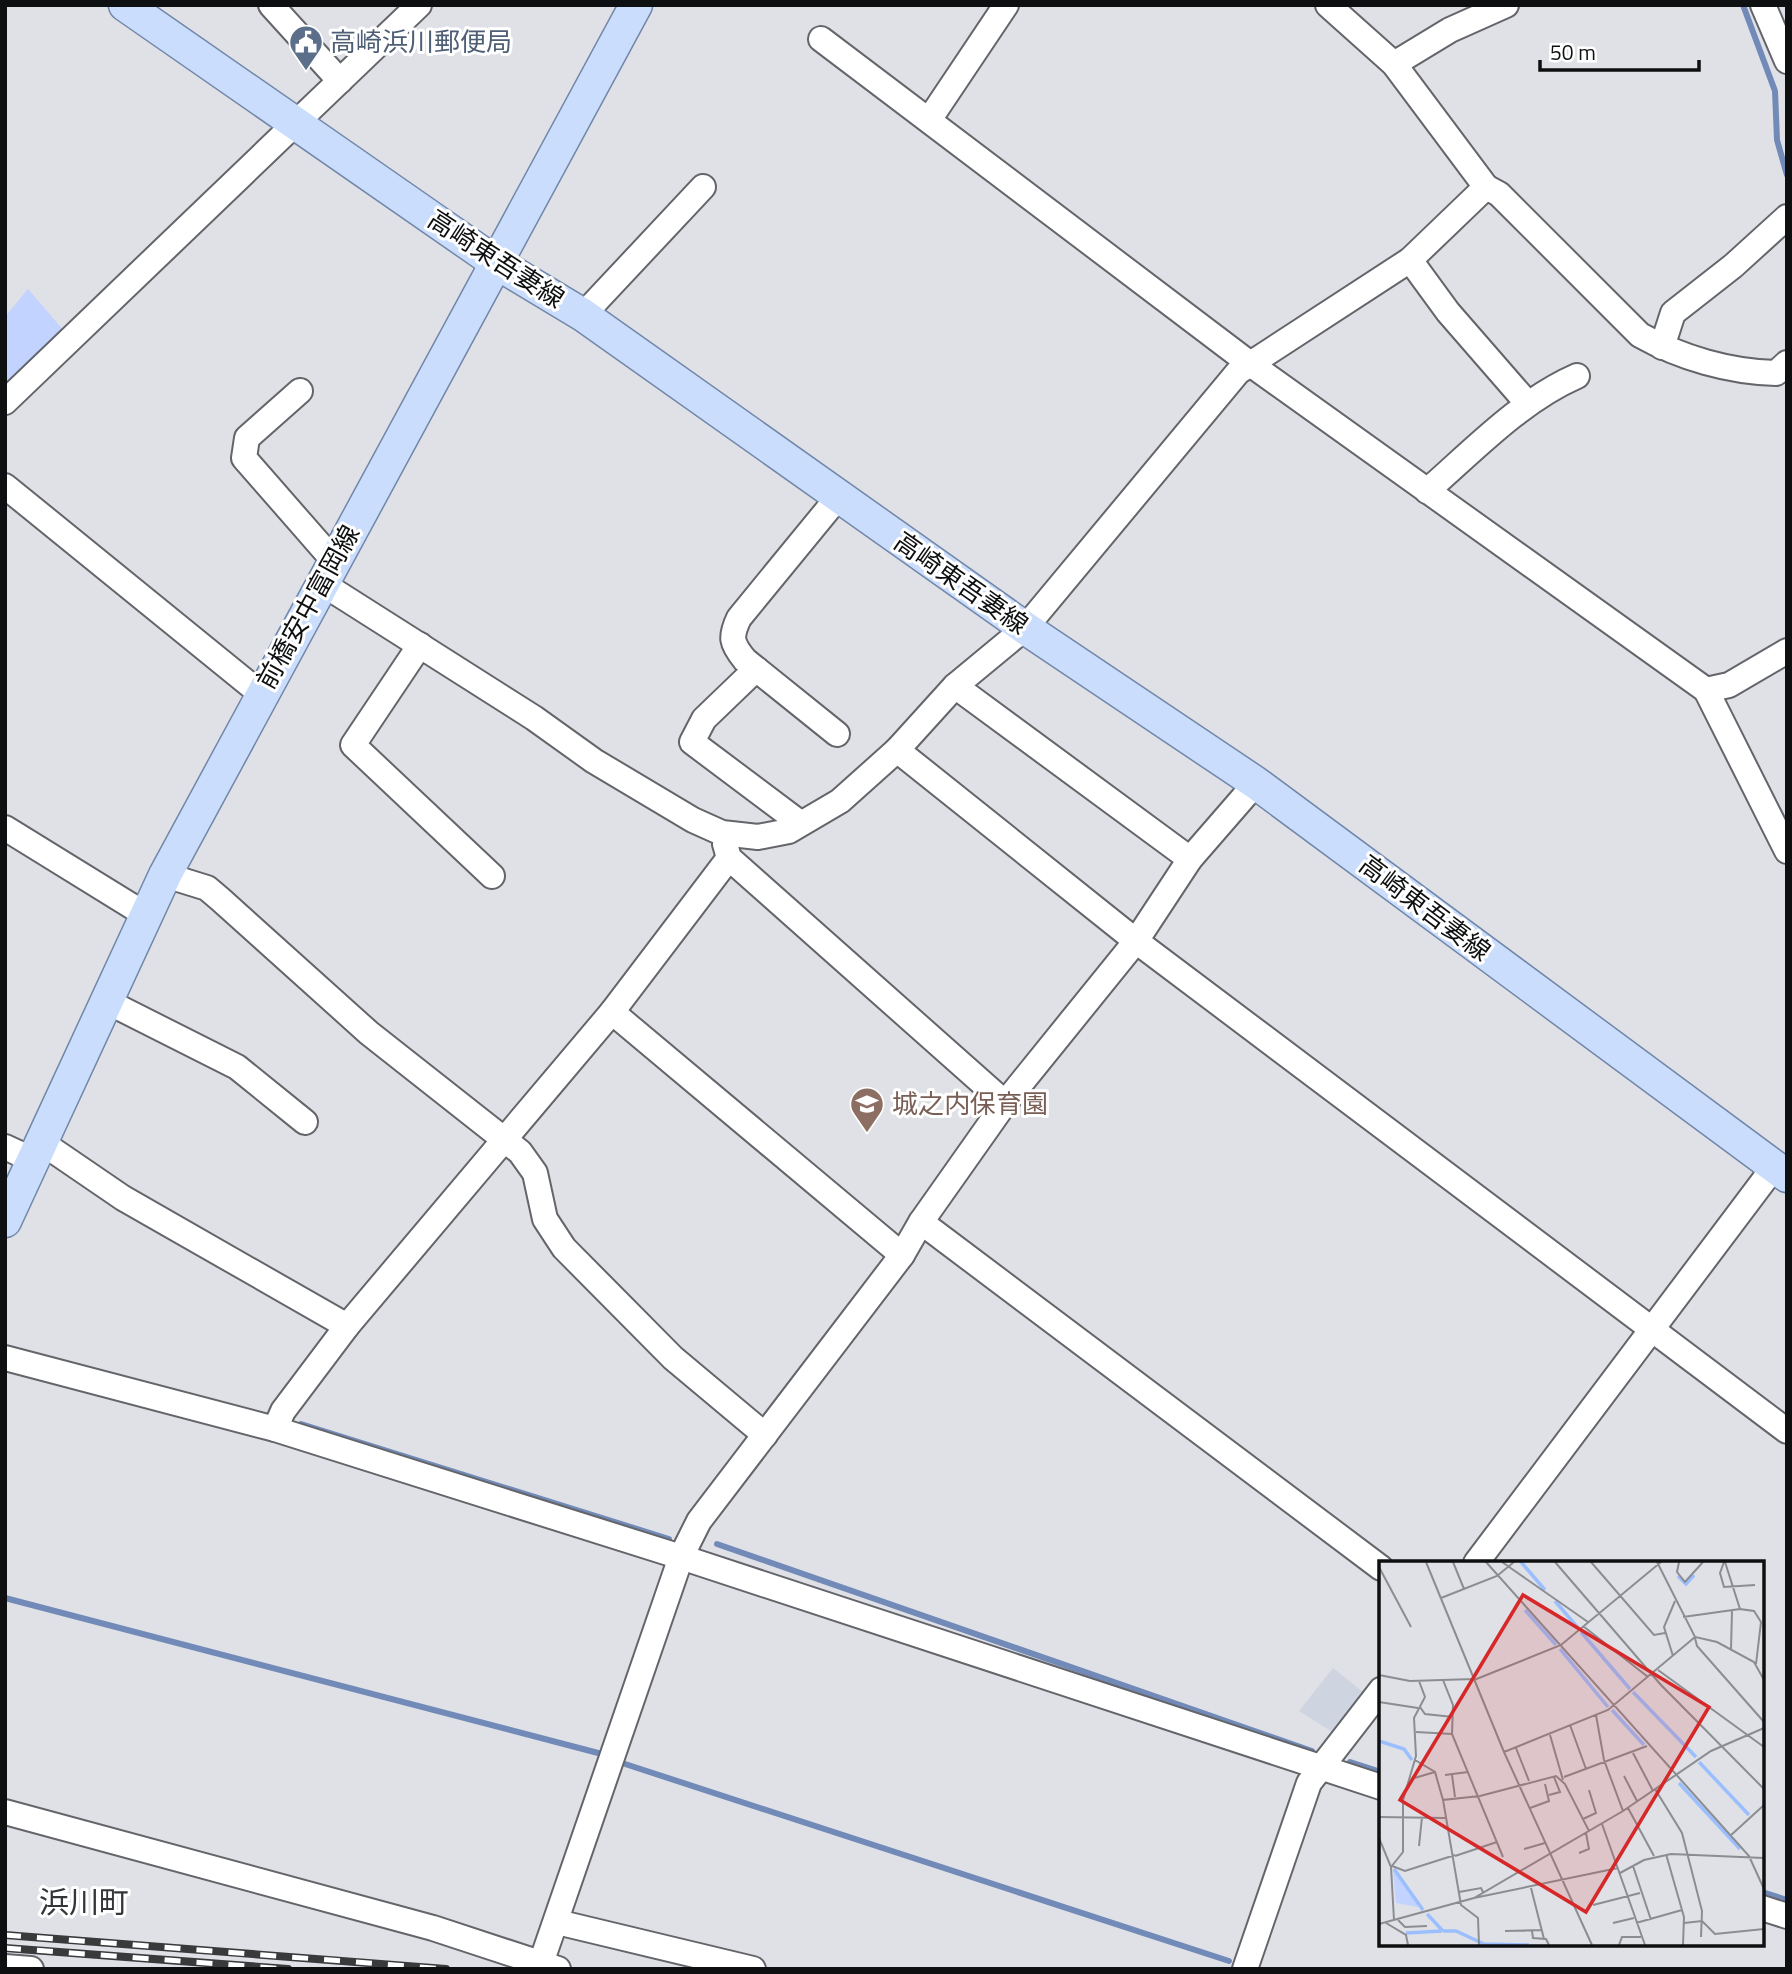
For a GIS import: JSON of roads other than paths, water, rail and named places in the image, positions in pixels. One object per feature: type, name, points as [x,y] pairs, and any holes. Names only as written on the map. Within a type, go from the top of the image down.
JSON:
[{"type":"main road","name":"高崎東吾妻線","points":[[125,5],[495,262],[583,315],[1025,628],[1256,783],[1783,1173]]},
{"type":"main road","name":"前橋安中富岡線","points":[[5,1222],[26,1150],[106,1001],[165,875],[636,5]]},
{"type":"street","points":[[271,5],[340,81]]},
{"type":"street","points":[[5,402],[297,126],[419,5]]},
{"type":"street","points":[[929,120],[1006,5]]},
{"type":"street","points":[[1328,5],[1394,64],[1486,187],[1499,194],[1640,335],[1662,347],[1740,372],[1776,373],[1787,363]]},
{"type":"street","points":[[1394,64],[1450,30],[1506,5]]},
{"type":"street","points":[[1763,5],[1787,61]]},
{"type":"street","points":[[821,39],[1249,363],[1706,690],[1777,813],[1787,851]]},
{"type":"street","points":[[583,315],[703,187]]},
{"type":"street","points":[[300,391],[247,438],[244,458],[328,572],[421,645],[534,718],[594,761],[693,820],[722,833],[758,837],[789,831],[840,801],[897,750],[955,686],[1025,628],[1249,363],[1410,260],[1486,187]]},
{"type":"street","points":[[1662,347],[1673,313],[1733,266],[1787,217]]},
{"type":"street","points":[[1410,260],[1448,312],[1528,404]]},
{"type":"street","points":[[1427,491],[1528,404],[1551,388],[1577,376]]},
{"type":"street","points":[[5,485],[261,694]]},
{"type":"street","points":[[837,734],[756,669],[733,645],[731,634],[739,618],[839,496]]},
{"type":"street","points":[[421,645],[353,745],[492,876]]},
{"type":"street","points":[[1706,690],[1730,685],[1787,651]]},
{"type":"street","points":[[756,669],[704,719],[692,742],[800,824]]},
{"type":"street","points":[[955,686],[1190,859]]},
{"type":"street","points":[[897,750],[1136,941],[1787,1432]]},
{"type":"street","points":[[5,1812],[433,1928],[546,1967],[557,1922],[681,1557],[699,1521],[902,1255],[921,1222],[1005,1103],[1136,941],[1190,859],[1256,783]]},
{"type":"street","points":[[5,828],[146,915]]},
{"type":"street","points":[[722,833],[729,858],[1005,1103]]},
{"type":"street","points":[[275,1429],[283,1411],[347,1326],[507,1140],[612,1012],[729,858]]},
{"type":"street","points":[[165,875],[207,888],[369,1033],[507,1140],[535,1173],[545,1219],[565,1248],[673,1358],[765,1435]]},
{"type":"street","points":[[106,1001],[237,1067],[305,1122]]},
{"type":"street","points":[[612,1012],[902,1255]]},
{"type":"street","points":[[26,1150],[123,1198],[347,1326]]},
{"type":"street","points":[[1477,1561],[1650,1329],[1783,1173]]},
{"type":"street","points":[[921,1222],[1379,1566]]},
{"type":"street","points":[[5,1359],[275,1429],[681,1557],[1379,1786]]},
{"type":"street","points":[[1245,1969],[1309,1783],[1379,1693]]},
{"type":"street","points":[[1764,1909],[1787,1916]]},
{"type":"street","points":[[557,1922],[753,1969]]},
{"type":"street","points":[[5,1967],[31,1969]]},
{"type":"waterway","points":[[1743,5],[1775,91],[1777,140],[1787,175]]},
{"type":"waterway","points":[[301,1424],[669,1539]]},
{"type":"waterway","points":[[717,1544],[1312,1751]]},
{"type":"waterway","points":[[5,1598],[602,1754]]},
{"type":"waterway","points":[[619,1762],[1229,1961]]},
{"type":"waterway","points":[[1350,1762],[1379,1771]]},
{"type":"waterway","points":[[1764,1893],[1787,1900]]},
{"type":"railway","points":[[5,1935],[446,1969]]},
{"type":"railway","points":[[5,1948],[288,1969]]},
{"type":"place","name":"高崎浜川郵便局","points":[[306,72]]},
{"type":"place","name":"城之内保育園","points":[[867,1134]]},
{"type":"district","name":"浜川町","points":[[84,1903]]}]
